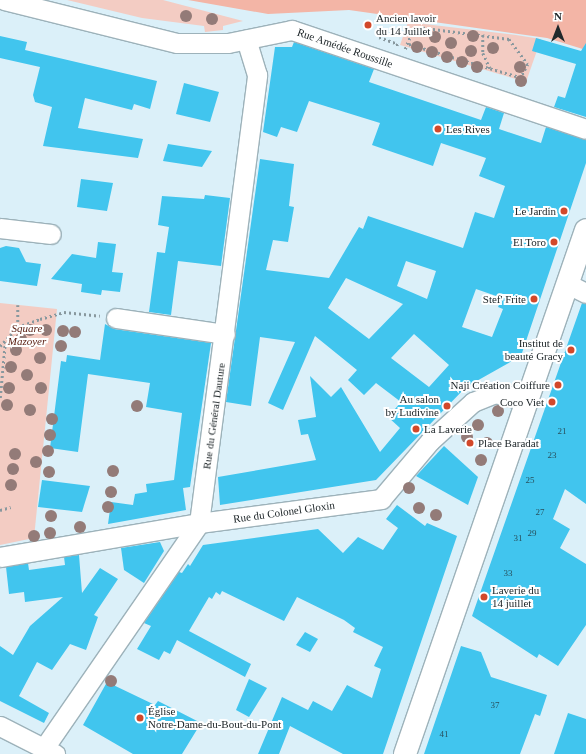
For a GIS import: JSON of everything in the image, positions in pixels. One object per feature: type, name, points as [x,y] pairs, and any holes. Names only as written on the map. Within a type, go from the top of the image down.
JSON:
[{"type":"main road","points":[[405,754],[526,401],[577,289],[586,230]]},
{"type":"street","name":"Rue Amédée Roussille","points":[[4,0],[177,43],[246,40],[292,30],[586,129]]},
{"type":"street","name":"Rue du Général Dauture","points":[[50,751],[199,523],[257,75],[246,40]]},
{"type":"street","points":[[0,228],[51,234]]},
{"type":"street","points":[[116,318],[224,334]]},
{"type":"street","name":"Rue du Colonel Gloxin","points":[[0,557],[199,523],[381,499],[430,441],[473,402],[495,393],[526,401]]},
{"type":"street","points":[[0,726],[50,751]]},
{"type":"path","points":[[395,50],[403,53],[413,29],[418,27],[483,35],[509,40],[528,64],[522,78],[407,44]]},
{"type":"path","points":[[483,35],[483,54],[490,68]]},
{"type":"path","points":[[18,305],[18,327]]},
{"type":"path","points":[[0,346],[5,343],[18,327],[64,312],[116,318]]},
{"type":"path","points":[[0,398],[5,343]]},
{"type":"path","points":[[0,510],[11,507]]},
{"type":"green space","points":[[67,0],[163,0],[243,21],[223,26],[223,30],[205,32],[204,26],[142,18]]},
{"type":"green space","points":[[408,22],[541,39],[526,82],[400,45]]},
{"type":"green space","name":"Square Mazoyer","points":[[0,303],[57,309],[34,538],[0,545]]},
{"type":"shaded area","points":[[188,0],[586,0],[586,50],[547,38],[349,10],[268,14]]},
{"type":"building","points":[[0,36],[27,42],[25,50],[157,81],[150,109],[134,104],[132,110],[85,98],[78,128],[143,139],[138,158],[43,146],[52,107],[35,102],[33,95],[40,67],[0,58]]},
{"type":"building","points":[[536,38],[581,51],[586,43],[586,117],[554,107],[558,96],[565,98],[576,64],[532,51]]},
{"type":"building","points":[[294,42],[374,69],[369,82],[481,120],[486,107],[504,113],[499,129],[541,143],[546,127],[586,140],[586,163],[521,356],[466,387],[376,480],[220,505],[218,477],[316,460],[308,434],[301,435],[298,420],[316,417],[310,376],[331,397],[341,387],[380,452],[400,428],[388,417],[401,402],[376,383],[364,395],[348,380],[357,370],[315,336],[283,410],[268,403],[295,342],[260,337],[251,406],[226,402],[260,159],[294,164],[289,206],[294,207],[288,242],[273,240],[266,270],[329,278],[359,227],[363,229],[368,216],[463,248],[475,212],[494,218],[505,186],[479,176],[486,158],[441,143],[433,166],[372,145],[380,123],[309,101],[297,132],[281,127],[277,137],[263,132],[275,47],[292,47]],"holes":[[[406,261],[436,271],[427,299],[397,286]],[[346,278],[403,304],[369,339],[328,308]],[[476,289],[502,298],[498,307],[503,309],[492,337],[462,327]],[[414,334],[449,365],[429,387],[391,358]]]},
{"type":"building","points":[[184,83],[219,92],[210,122],[176,114]]},
{"type":"building","points":[[168,144],[212,151],[202,167],[163,161]]},
{"type":"building","points":[[81,179],[113,183],[107,211],[77,207]]},
{"type":"building","points":[[205,195],[230,198],[221,266],[178,261],[171,315],[149,312],[157,252],[165,253],[169,227],[158,225],[162,196],[204,199]]},
{"type":"building","points":[[98,242],[116,244],[112,272],[123,273],[120,292],[102,290],[101,295],[81,292],[82,284],[51,279],[72,254],[96,258]]},
{"type":"building","points":[[6,246],[19,248],[26,262],[41,264],[37,286],[0,281],[0,248]]},
{"type":"building","points":[[582,303],[586,304],[586,504],[565,489],[553,519],[570,529],[560,548],[586,564],[586,625],[558,666],[539,654],[537,658],[472,616]]},
{"type":"building","points":[[105,324],[114,329],[211,343],[190,487],[183,488],[186,510],[108,524],[111,502],[133,505],[135,494],[147,492],[146,484],[174,480],[182,413],[146,407],[150,383],[88,374],[78,452],[50,448],[61,361],[66,362],[67,355],[100,360]]},
{"type":"building","points":[[444,446],[478,477],[468,505],[416,476]]},
{"type":"building","points":[[42,480],[90,486],[82,512],[38,507]]},
{"type":"building","points":[[397,505],[425,526],[427,523],[457,536],[383,754],[343,754],[290,726],[279,754],[258,754],[282,697],[308,710],[313,701],[332,711],[347,685],[372,698],[381,669],[374,666],[383,647],[353,632],[355,628],[344,620],[297,597],[284,621],[222,591],[220,595],[216,592],[212,599],[209,597],[189,631],[251,664],[245,677],[177,640],[170,654],[164,651],[159,660],[137,649],[151,626],[144,623],[179,572],[182,573],[188,564],[190,566],[203,545],[318,529],[343,553],[358,537],[383,550],[398,528],[386,519]]},
{"type":"building","points":[[160,542],[164,551],[144,583],[124,570],[121,548]]},
{"type":"building","points":[[79,555],[82,593],[100,568],[118,579],[94,615],[98,617],[86,650],[70,644],[52,670],[37,662],[19,696],[49,713],[44,723],[0,701],[0,646],[13,655],[30,626],[63,597],[25,602],[24,592],[9,594],[6,567],[28,563],[29,570],[65,565],[64,557]]},
{"type":"building","points":[[305,632],[318,639],[310,652],[296,645]]},
{"type":"building","points":[[461,646],[481,652],[491,677],[547,695],[540,716],[535,714],[520,754],[424,754]]},
{"type":"building","points":[[249,679],[267,688],[249,717],[236,710]]},
{"type":"building","name":"Église Notre-Dame-du-Bout-du-Pont","points":[[107,682],[155,705],[158,701],[201,723],[182,754],[133,754],[83,725]]},
{"type":"building","points":[[568,713],[586,719],[586,754],[554,754]]},
{"type":"place","name":"Ancien lavoir du 14 Juillet","points":[[368,25]]},
{"type":"place","name":"Les Rives","points":[[438,129]]},
{"type":"place","name":"Le Jardin","points":[[564,211]]},
{"type":"place","name":"El Toro","points":[[554,242]]},
{"type":"place","name":"Stef' Frite","points":[[534,299]]},
{"type":"place","name":"Institut de beauté Gracy","points":[[571,350]]},
{"type":"place","name":"Naji Création Coiffure","points":[[558,385]]},
{"type":"place","name":"Coco Viet","points":[[552,402]]},
{"type":"place","name":"Au salon by Ludivine","points":[[447,406]]},
{"type":"place","name":"La Laverie","points":[[416,429]]},
{"type":"place","name":"Place Baradat","points":[[470,443]]},
{"type":"place","name":"Laverie du 14 juillet","points":[[484,597]]},
{"type":"place","name":"Église Notre-Dame-du-Bout-du-Pont","points":[[140,718]]}]
